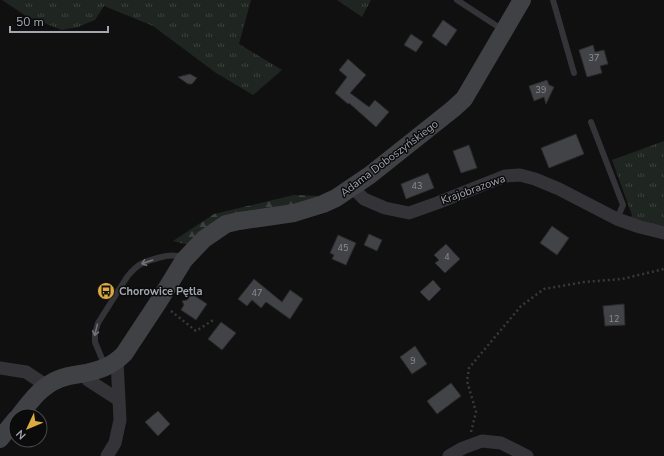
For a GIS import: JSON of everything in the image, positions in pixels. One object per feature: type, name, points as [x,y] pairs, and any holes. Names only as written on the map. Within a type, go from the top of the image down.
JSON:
[{"type":"street","name":"Adama Doboszyńskiego","points":[[112,364],[124,354],[184,260],[204,239],[226,224],[301,211],[336,198],[370,175],[464,98],[522,0]]},
{"type":"street","name":"Krajobrazowa","points":[[352,186],[364,199],[385,208],[409,212],[505,176],[520,175],[535,178],[617,219],[664,233]]},
{"type":"street","points":[[25,408],[37,393],[58,379],[85,373],[112,364],[119,400],[120,420],[115,443],[107,456]]},
{"type":"street","points":[[0,368],[26,372],[47,386]]},
{"type":"street","points":[[85,373],[88,380],[119,400]]},
{"type":"street","points":[[0,440],[8,430]]},
{"type":"street","points":[[449,456],[482,441],[501,443],[527,456]]},
{"type":"lane","points":[[456,0],[504,31]]},
{"type":"lane","points":[[553,0],[574,73]]},
{"type":"lane","points":[[591,122],[623,205],[617,219]]},
{"type":"lane","points":[[112,364],[95,342],[95,333],[98,323],[127,277],[140,264],[153,260],[168,256],[178,256],[184,260]]},
{"type":"path","points":[[464,448],[472,429],[476,412],[468,381],[469,368],[521,306],[544,289],[584,282],[622,279],[664,269]]},
{"type":"path","points":[[159,301],[196,331],[215,319]]},
{"type":"green space","points":[[2,0],[251,0],[239,44],[282,70],[253,95],[216,73],[153,26],[104,6],[95,20],[78,27],[62,30],[26,16]]},
{"type":"green space","points":[[337,0],[371,0],[362,17]]},
{"type":"green space","points":[[664,141],[664,231],[630,218],[632,215],[612,160]]},
{"type":"green space","points":[[294,195],[320,196],[189,245],[173,241],[214,214]]},
{"type":"building","points":[[443,20],[457,30],[446,46],[432,36]]},
{"type":"building","points":[[411,34],[423,42],[416,52],[404,45]]},
{"type":"building","points":[[593,45],[595,52],[604,50],[608,64],[600,66],[602,73],[587,77],[579,50]]},
{"type":"building","points":[[348,59],[366,75],[350,93],[369,107],[375,100],[389,112],[376,127],[349,103],[348,104],[335,93],[347,77],[339,70]]},
{"type":"building","points":[[190,74],[197,78],[192,84],[188,84],[178,77]]},
{"type":"building","points":[[547,80],[549,85],[554,87],[546,104],[544,97],[534,101],[529,86]]},
{"type":"building","points":[[576,134],[584,154],[549,168],[541,148]]},
{"type":"building","points":[[469,145],[477,168],[461,173],[453,151]]},
{"type":"building","points":[[428,173],[434,188],[406,199],[401,184]]},
{"type":"building","points":[[552,226],[569,238],[557,255],[540,243]]},
{"type":"building","points":[[369,234],[382,240],[377,251],[364,245]]},
{"type":"building","points":[[338,235],[356,243],[346,265],[332,259],[334,255],[330,253]]},
{"type":"building","points":[[446,244],[460,259],[445,273],[435,263],[439,260],[434,255]]},
{"type":"building","points":[[254,279],[282,302],[290,290],[303,299],[290,319],[266,302],[261,308],[252,300],[247,306],[238,299]]},
{"type":"building","points":[[433,280],[441,289],[429,301],[420,292]]},
{"type":"building","points":[[192,294],[207,304],[196,320],[181,310],[184,305],[182,301],[187,300]]},
{"type":"building","points":[[624,304],[625,325],[605,326],[603,306]]},
{"type":"building","points":[[221,322],[236,333],[222,350],[208,339]]},
{"type":"building","points":[[415,346],[427,364],[412,374],[400,357]]},
{"type":"building","points":[[451,383],[461,396],[437,414],[427,401]]},
{"type":"building","points":[[158,411],[170,424],[158,436],[145,422]]},
{"type":"place","name":"Chorowice Pętla","points":[[106,291]]}]
